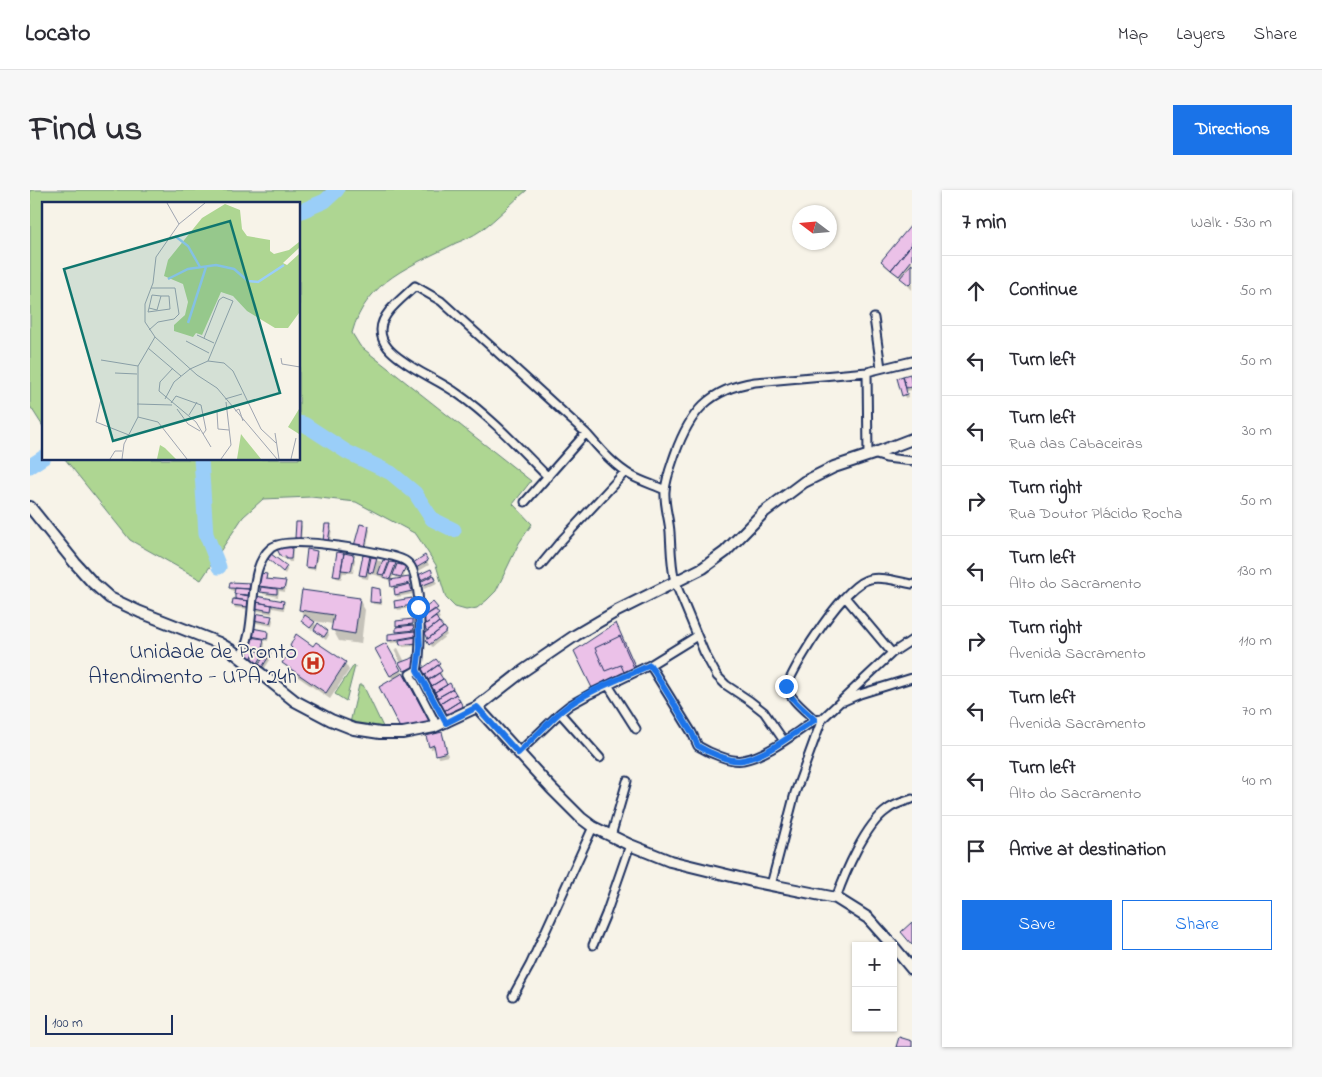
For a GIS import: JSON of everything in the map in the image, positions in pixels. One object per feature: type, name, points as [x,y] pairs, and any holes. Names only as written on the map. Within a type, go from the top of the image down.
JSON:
[{"type":"street","points":[[548,477],[503,431],[459,394],[389,351],[383,340],[381,329],[387,314],[416,286],[441,300],[586,433],[625,472],[639,480],[665,490]]},
{"type":"street","points":[[874,318],[882,368]]},
{"type":"street","points":[[784,741],[764,712],[726,686],[717,676],[697,636],[675,582],[671,563],[670,531],[665,505],[668,473],[685,429],[695,412],[714,394],[734,386],[755,382],[867,372],[912,361]]},
{"type":"street","points":[[867,372],[871,455]]},
{"type":"street","points":[[525,502],[586,433]]},
{"type":"street","points":[[30,507],[75,563],[110,598],[219,643],[240,657],[294,701],[331,720],[366,732],[393,734],[412,732],[441,724],[477,707],[523,671],[576,635],[617,611],[704,568],[725,552],[764,512],[804,482],[834,467],[871,455],[912,438]]},
{"type":"street","points":[[871,455],[912,461]]},
{"type":"street","points":[[540,566],[625,472]]},
{"type":"street","points":[[240,657],[244,651],[249,631],[256,577],[262,559],[270,549],[279,544],[293,542],[324,544],[392,556],[410,564],[417,583],[420,647],[417,670],[441,724]]},
{"type":"street","points":[[818,719],[796,700],[787,690],[786,686],[821,625],[845,597],[862,581],[870,578],[912,584]]},
{"type":"street","points":[[845,597],[892,653]]},
{"type":"street","points":[[518,753],[560,713],[579,700],[650,665],[697,636]]},
{"type":"street","points":[[650,665],[698,746],[713,754],[741,761],[765,752],[818,719],[837,705],[892,653],[912,640]]},
{"type":"street","points":[[837,705],[860,694],[912,678]]},
{"type":"street","points":[[608,685],[636,729]]},
{"type":"street","points":[[477,707],[573,810],[593,827],[630,845],[670,861],[710,872],[836,898],[868,918],[889,942]]},
{"type":"street","points":[[560,713],[600,758]]},
{"type":"street","points":[[771,884],[795,793],[818,719]]},
{"type":"street","points":[[610,836],[627,782]]},
{"type":"street","points":[[836,898],[848,866],[880,815],[892,807],[912,799]]},
{"type":"street","points":[[514,996],[530,966],[593,827]]},
{"type":"street","points":[[593,945],[630,845]]},
{"type":"street","points":[[897,951],[912,969]]},
{"type":"green space","points":[[30,190],[527,190],[477,233],[407,268],[379,287],[359,315],[352,333],[360,346],[531,481],[513,504],[532,524],[519,543],[496,591],[477,608],[466,610],[455,607],[446,598],[436,565],[416,534],[356,502],[311,497],[263,499],[243,517],[201,580],[130,540],[66,460],[300,460],[300,202],[42,202],[42,425],[30,406]]},
{"type":"green space","points":[[355,666],[346,701],[335,694]]},
{"type":"green space","points":[[359,685],[363,685],[384,729],[371,729],[350,723]]},
{"type":"building","points":[[912,224],[912,244],[891,270],[881,261]]},
{"type":"building","points":[[912,244],[912,260],[899,276],[891,270]]},
{"type":"building","points":[[912,264],[912,282],[909,285],[900,278]]},
{"type":"building","points":[[910,374],[912,387],[906,388],[903,376]]},
{"type":"building","points":[[903,376],[907,394],[902,396],[897,378]]},
{"type":"building","points":[[296,522],[301,522],[300,539],[295,538]]},
{"type":"building","points":[[325,524],[331,524],[328,542],[323,541]]},
{"type":"building","points":[[360,524],[369,526],[365,548],[354,546]]},
{"type":"building","points":[[292,547],[291,559],[286,559],[286,556],[281,557],[277,549]]},
{"type":"building","points":[[307,549],[317,551],[314,568],[305,567]]},
{"type":"building","points":[[337,552],[344,553],[340,577],[333,576]]},
{"type":"building","points":[[344,553],[354,555],[351,571],[341,570]]},
{"type":"building","points":[[271,554],[287,566],[283,572],[267,558]]},
{"type":"building","points":[[363,555],[370,556],[366,576],[359,575]]},
{"type":"building","points":[[425,555],[428,561],[416,568],[413,563]]},
{"type":"building","points":[[371,557],[377,558],[373,573],[368,572]]},
{"type":"building","points":[[383,560],[389,561],[384,575],[378,574]]},
{"type":"building","points":[[390,562],[396,563],[390,579],[384,577]]},
{"type":"building","points":[[397,564],[406,566],[401,577],[393,575]]},
{"type":"building","points":[[431,569],[433,574],[419,581],[418,575]]},
{"type":"building","points":[[260,573],[267,574],[266,579],[286,581],[284,589],[258,586]]},
{"type":"building","points":[[434,575],[436,580],[421,586],[420,582]]},
{"type":"building","points":[[409,577],[410,583],[391,587],[390,580]]},
{"type":"building","points":[[230,582],[251,583],[250,589],[229,588]]},
{"type":"building","points":[[410,584],[412,591],[395,595],[394,588]]},
{"type":"building","points":[[261,587],[277,589],[277,594],[260,592]]},
{"type":"building","points":[[371,587],[380,589],[381,603],[370,602]]},
{"type":"building","points":[[235,588],[249,589],[249,595],[234,594]]},
{"type":"building","points":[[302,590],[360,598],[355,634],[331,630],[334,615],[299,610]]},
{"type":"building","points":[[235,594],[250,596],[249,601],[235,599]]},
{"type":"building","points":[[256,596],[284,601],[283,607],[256,602]]},
{"type":"building","points":[[412,598],[412,605],[395,608],[394,601]]},
{"type":"building","points":[[233,599],[249,601],[248,607],[232,605]]},
{"type":"building","points":[[256,602],[272,605],[271,611],[255,608]]},
{"type":"building","points":[[433,602],[438,608],[425,616],[422,610]]},
{"type":"building","points":[[435,609],[439,614],[426,624],[422,618]]},
{"type":"building","points":[[254,613],[272,616],[270,623],[253,620]]},
{"type":"building","points":[[305,615],[315,622],[310,628],[301,621]]},
{"type":"building","points":[[436,617],[439,622],[427,631],[424,625]]},
{"type":"building","points":[[413,619],[413,624],[396,626],[396,621]]},
{"type":"building","points":[[439,622],[443,627],[428,639],[425,633]]},
{"type":"building","points":[[318,623],[328,631],[324,637],[314,630]]},
{"type":"building","points":[[616,623],[636,668],[592,688],[574,651]]},
{"type":"building","points":[[413,625],[414,630],[396,632],[396,627]]},
{"type":"building","points":[[444,627],[447,631],[429,645],[426,640]]},
{"type":"building","points":[[252,628],[268,631],[267,639],[251,636]]},
{"type":"building","points":[[415,631],[416,636],[388,641],[388,634]]},
{"type":"building","points":[[296,634],[313,646],[316,642],[346,662],[326,693],[282,663],[292,648],[290,646]]},
{"type":"building","points":[[620,636],[634,668],[624,672],[621,665],[605,671],[595,648]]},
{"type":"building","points":[[249,637],[264,639],[262,649],[247,647]]},
{"type":"building","points":[[416,637],[417,643],[400,645],[399,640]]},
{"type":"building","points":[[386,643],[401,670],[390,676],[375,649]]},
{"type":"building","points":[[248,648],[256,650],[249,662],[243,656]]},
{"type":"building","points":[[256,651],[264,653],[255,668],[250,663]]},
{"type":"building","points":[[267,651],[271,653],[261,669],[258,666]]},
{"type":"building","points":[[415,657],[415,667],[404,671],[399,663]]},
{"type":"building","points":[[436,659],[440,664],[424,675],[420,670]]},
{"type":"building","points":[[438,665],[442,671],[428,681],[424,675]]},
{"type":"building","points":[[403,673],[430,722],[400,728],[379,687]]},
{"type":"building","points":[[439,673],[443,679],[430,687],[426,681]]},
{"type":"building","points":[[443,679],[447,685],[433,693],[430,687]]},
{"type":"building","points":[[450,683],[453,689],[437,698],[433,693]]},
{"type":"building","points":[[453,689],[456,694],[440,704],[437,698]]},
{"type":"building","points":[[456,694],[460,701],[444,711],[440,704]]},
{"type":"building","points":[[460,701],[463,707],[447,716],[444,711]]},
{"type":"building","points":[[442,732],[447,752],[436,755],[434,745],[429,747],[426,736]]},
{"type":"building","points":[[912,922],[912,945],[901,932]]},
{"type":"building","points":[[899,1037],[912,1041],[912,1047],[896,1047]]},
{"type":"waterway","points":[[300,212],[325,201],[337,190]]},
{"type":"waterway","points":[[300,423],[347,452],[391,473],[415,493],[432,519],[454,530]]},
{"type":"waterway","points":[[30,466],[42,458]]},
{"type":"waterway","points":[[201,460],[206,534],[219,567]]},
{"type":"place","name":"Unidade de Pronto Atendimento - UPA 24h","points":[[313,663]]},
{"type":"route","points":[[418,607],[420,657],[417,670],[446,723],[477,707],[518,753],[560,713],[570,706],[590,694],[650,665],[672,699],[698,746],[713,754],[741,761],[765,752],[815,720],[799,705],[786,686]]}]
